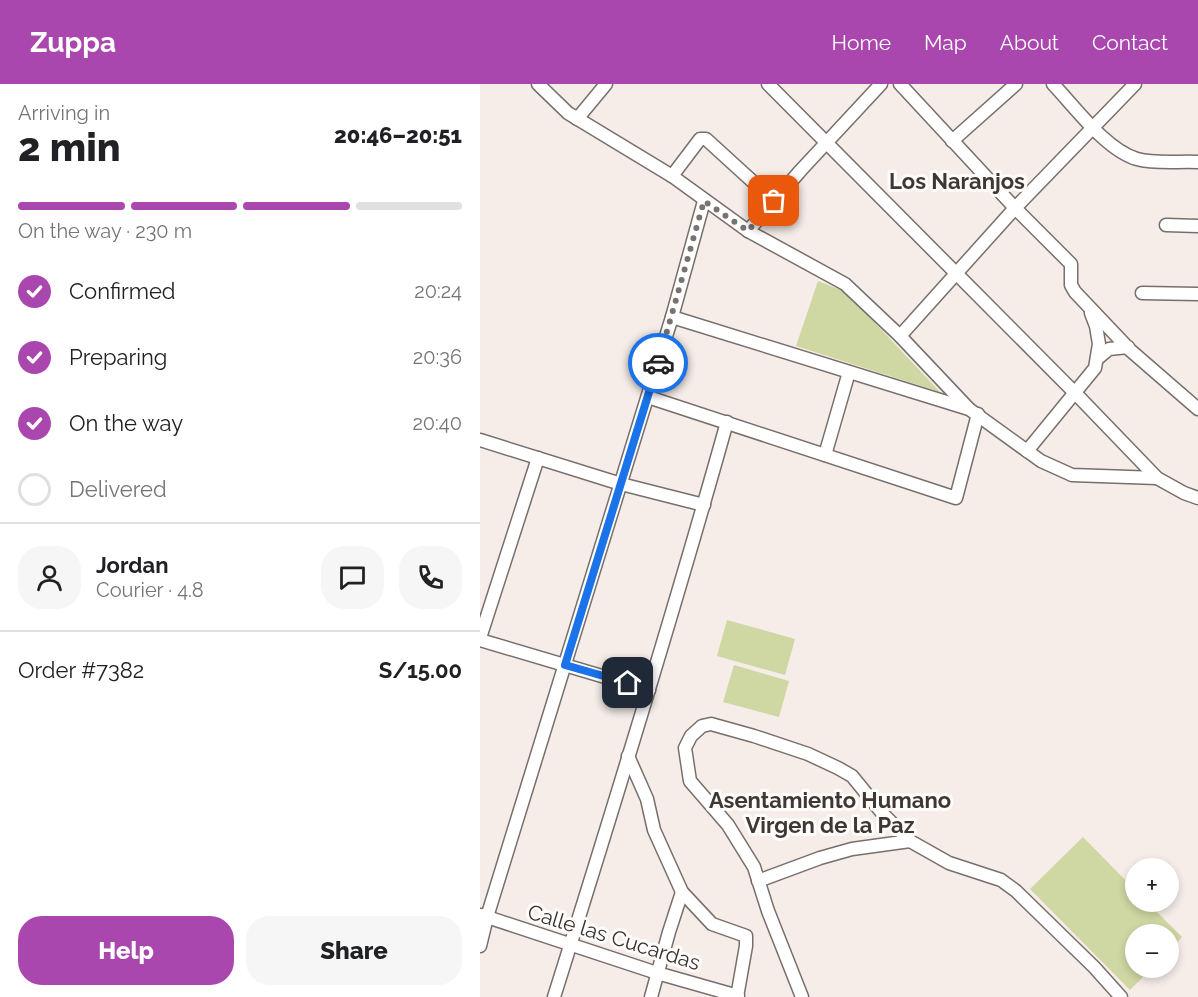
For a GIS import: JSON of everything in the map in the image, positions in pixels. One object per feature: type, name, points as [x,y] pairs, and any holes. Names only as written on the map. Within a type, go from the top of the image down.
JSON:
[{"type":"street","points":[[538,84],[568,113],[672,176],[748,231],[845,284],[900,336],[974,412],[1041,461],[1072,475],[1157,478]]},
{"type":"street","points":[[577,119],[606,84]]},
{"type":"street","points":[[768,84],[1157,478],[1198,498]]},
{"type":"street","points":[[748,231],[881,84]]},
{"type":"street","points":[[900,84],[1015,208],[1071,264],[1071,285],[1075,292],[1128,347],[1198,409]]},
{"type":"street","points":[[952,141],[1016,84]]},
{"type":"street","points":[[1053,84],[1108,141],[1126,154],[1138,159],[1198,162]]},
{"type":"street","points":[[900,336],[1015,208],[1135,84]]},
{"type":"street","points":[[672,176],[700,139],[706,139],[774,201]]},
{"type":"street","points":[[480,946],[484,916],[648,397],[704,201]]},
{"type":"street","points":[[1166,225],[1198,226]]},
{"type":"street","points":[[1142,293],[1198,294]]},
{"type":"street","points":[[1027,451],[1089,377],[1097,359],[1099,344],[1096,326],[1088,306]]},
{"type":"street","points":[[672,317],[974,412]]},
{"type":"street","points":[[1097,359],[1108,349],[1128,347]]},
{"type":"street","points":[[825,454],[849,372]]},
{"type":"street","points":[[648,397],[956,498],[974,412]]},
{"type":"street","points":[[554,997],[582,914],[628,756],[671,622],[727,422]]},
{"type":"street","points":[[480,440],[621,484],[704,505]]},
{"type":"street","points":[[538,458],[480,639],[649,690]]},
{"type":"street","points":[[802,997],[785,957],[754,867],[728,825],[690,781],[686,748],[691,736],[702,726],[711,724],[808,754],[852,776],[883,814],[910,841],[949,863],[1001,880],[1016,891],[1094,967],[1121,997]]},
{"type":"street","points":[[628,756],[647,799],[654,830],[682,892],[712,924],[746,936],[738,996]]},
{"type":"street","points":[[758,881],[852,849],[910,841]]},
{"type":"street","points":[[651,997],[682,892]]},
{"type":"street","name":"Calle las Cucardas","points":[[484,916],[657,973],[738,996]]},
{"type":"green space","points":[[818,281],[846,292],[940,392],[796,346]]},
{"type":"green space","points":[[727,620],[795,639],[785,675],[717,656]]},
{"type":"green space","points":[[734,665],[789,681],[779,717],[723,702]]},
{"type":"green space","points":[[1083,837],[1125,880],[1125,912],[1157,912],[1169,924],[1125,924],[1125,978],[1142,978],[1130,990],[1030,889]]},
{"type":"way so far","points":[[658,363],[704,201],[748,231],[774,201]]},
{"type":"district","name":"Los Naranjos","points":[[957,181]]},
{"type":"district","name":"Asentamiento Humano Virgen de la Paz","points":[[830,812]]},
{"type":"route","points":[[628,683],[565,665],[658,363]]}]
